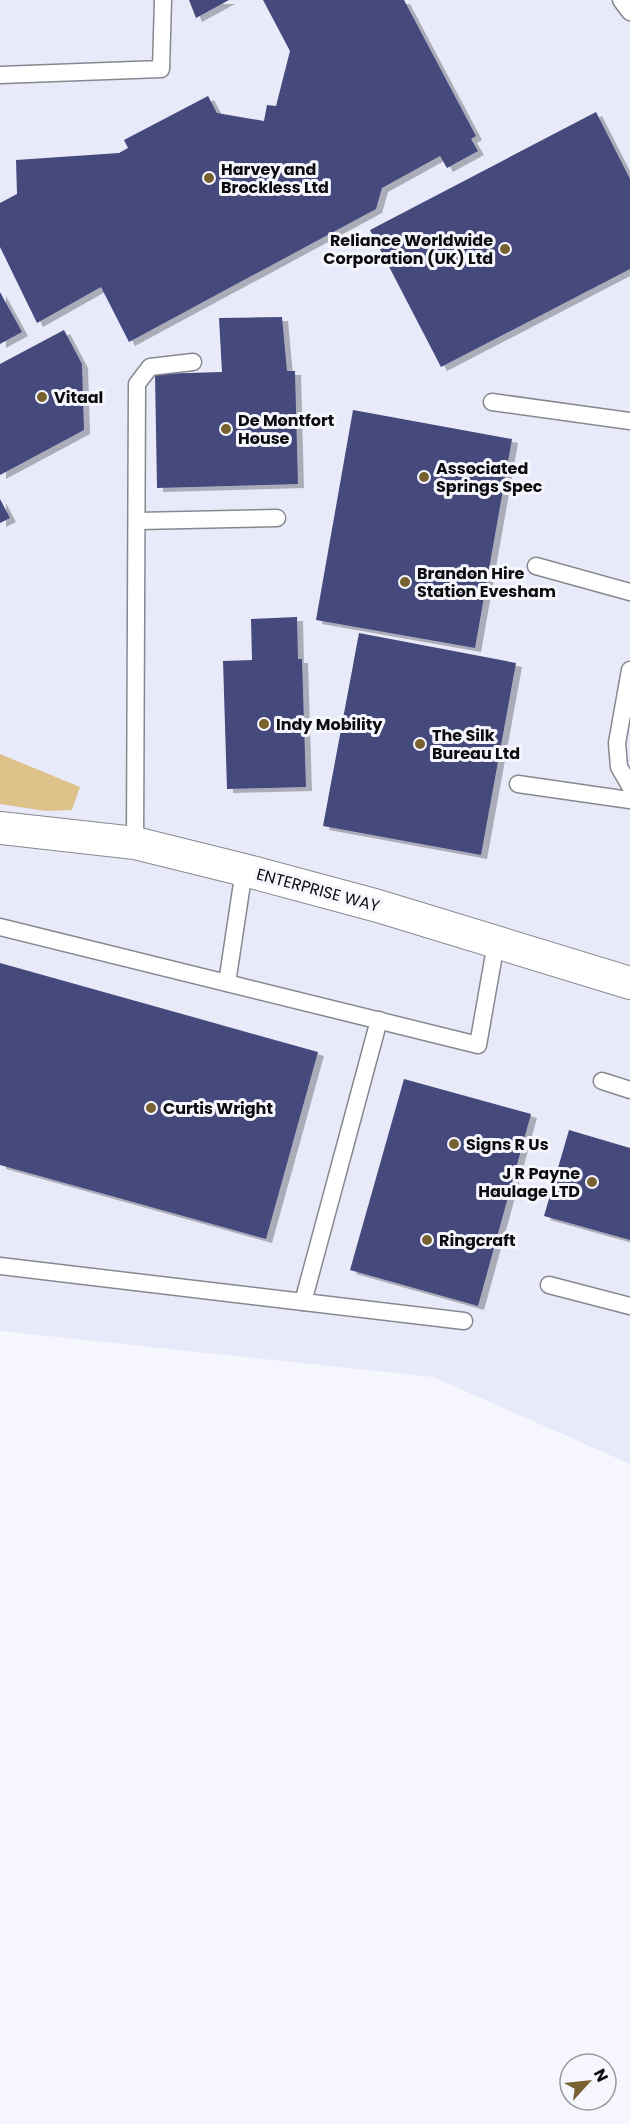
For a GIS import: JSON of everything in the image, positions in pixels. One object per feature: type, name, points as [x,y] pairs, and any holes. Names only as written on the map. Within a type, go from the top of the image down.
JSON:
[{"type":"street","name":"ENTERPRISE WAY","points":[[0,828],[135,843],[378,906],[630,983]]},
{"type":"lane","points":[[0,75],[161,69],[163,0]]},
{"type":"lane","points":[[621,0],[630,12]]},
{"type":"lane","points":[[135,843],[137,384],[150,367],[193,362]]},
{"type":"lane","points":[[492,402],[630,421]]},
{"type":"lane","points":[[138,521],[278,518]]},
{"type":"lane","points":[[536,566],[630,592]]},
{"type":"lane","points":[[630,670],[617,743],[619,767],[630,786]]},
{"type":"lane","points":[[518,784],[630,800]]},
{"type":"lane","points":[[227,982],[244,870]]},
{"type":"lane","points":[[0,927],[478,1045],[496,943]]},
{"type":"lane","points":[[303,1302],[379,1020]]},
{"type":"lane","points":[[602,1081],[630,1090]]},
{"type":"lane","points":[[0,1266],[464,1321]]},
{"type":"lane","points":[[549,1285],[630,1306]]},
{"type":"shaded area","points":[[0,0],[630,0],[630,1464],[433,1377],[0,1331]]},
{"type":"shaded area","points":[[0,754],[80,787],[72,810],[46,811],[0,804]]},
{"type":"building","points":[[189,0],[229,0],[196,18]]},
{"type":"building","name":"Harvey and Brockless Ltd","points":[[263,0],[404,0],[476,136],[471,139],[478,151],[447,168],[440,156],[382,188],[376,209],[129,342],[101,287],[37,323],[0,247],[0,203],[17,194],[16,160],[119,153],[128,148],[124,140],[208,96],[217,113],[264,121],[267,105],[276,106],[290,51]]},
{"type":"building","name":"Reliance Worldwide Corporation (UK) Ltd","points":[[596,112],[630,179],[630,269],[441,367],[370,230]]},
{"type":"building","points":[[0,292],[22,332],[0,344]]},
{"type":"building","name":"De Montfort House","points":[[282,317],[287,371],[295,371],[298,484],[157,488],[155,374],[222,372],[219,318]]},
{"type":"building","name":"Vitaal","points":[[64,330],[82,364],[84,430],[0,475],[0,364]]},
{"type":"building","points":[[353,410],[512,439],[475,648],[316,620]]},
{"type":"building","points":[[0,499],[10,518],[0,523]]},
{"type":"building","name":"Indy Mobility","points":[[297,617],[298,659],[302,659],[306,787],[227,789],[223,661],[252,660],[251,619]]},
{"type":"building","name":"The Silk Bureau Ltd","points":[[359,633],[516,663],[481,855],[323,826]]},
{"type":"building","name":"Curtis Wright","points":[[0,963],[318,1052],[266,1239],[0,1165]]},
{"type":"building","points":[[404,1079],[531,1114],[478,1306],[350,1270]]},
{"type":"building","name":"J R Payne Haulage LTD","points":[[569,1130],[630,1148],[630,1240],[544,1216]]},
{"type":"place","name":"Harvey and Brockless Ltd","points":[[209,178]]},
{"type":"place","name":"Reliance Worldwide Corporation (UK) Ltd","points":[[505,249]]},
{"type":"place","name":"Vitaal","points":[[42,397]]},
{"type":"place","name":"De Montfort House","points":[[226,429]]},
{"type":"place","name":"Associated Springs Spec","points":[[424,477]]},
{"type":"place","name":"Brandon Hire Station Evesham","points":[[405,582]]},
{"type":"place","name":"Indy Mobility","points":[[264,724]]},
{"type":"place","name":"The Silk Bureau Ltd","points":[[420,744]]},
{"type":"place","name":"Curtis Wright","points":[[151,1108]]},
{"type":"place","name":"Signs R Us","points":[[454,1144]]},
{"type":"place","name":"J R Payne Haulage LTD","points":[[592,1182]]},
{"type":"place","name":"Ringcraft","points":[[427,1240]]}]
